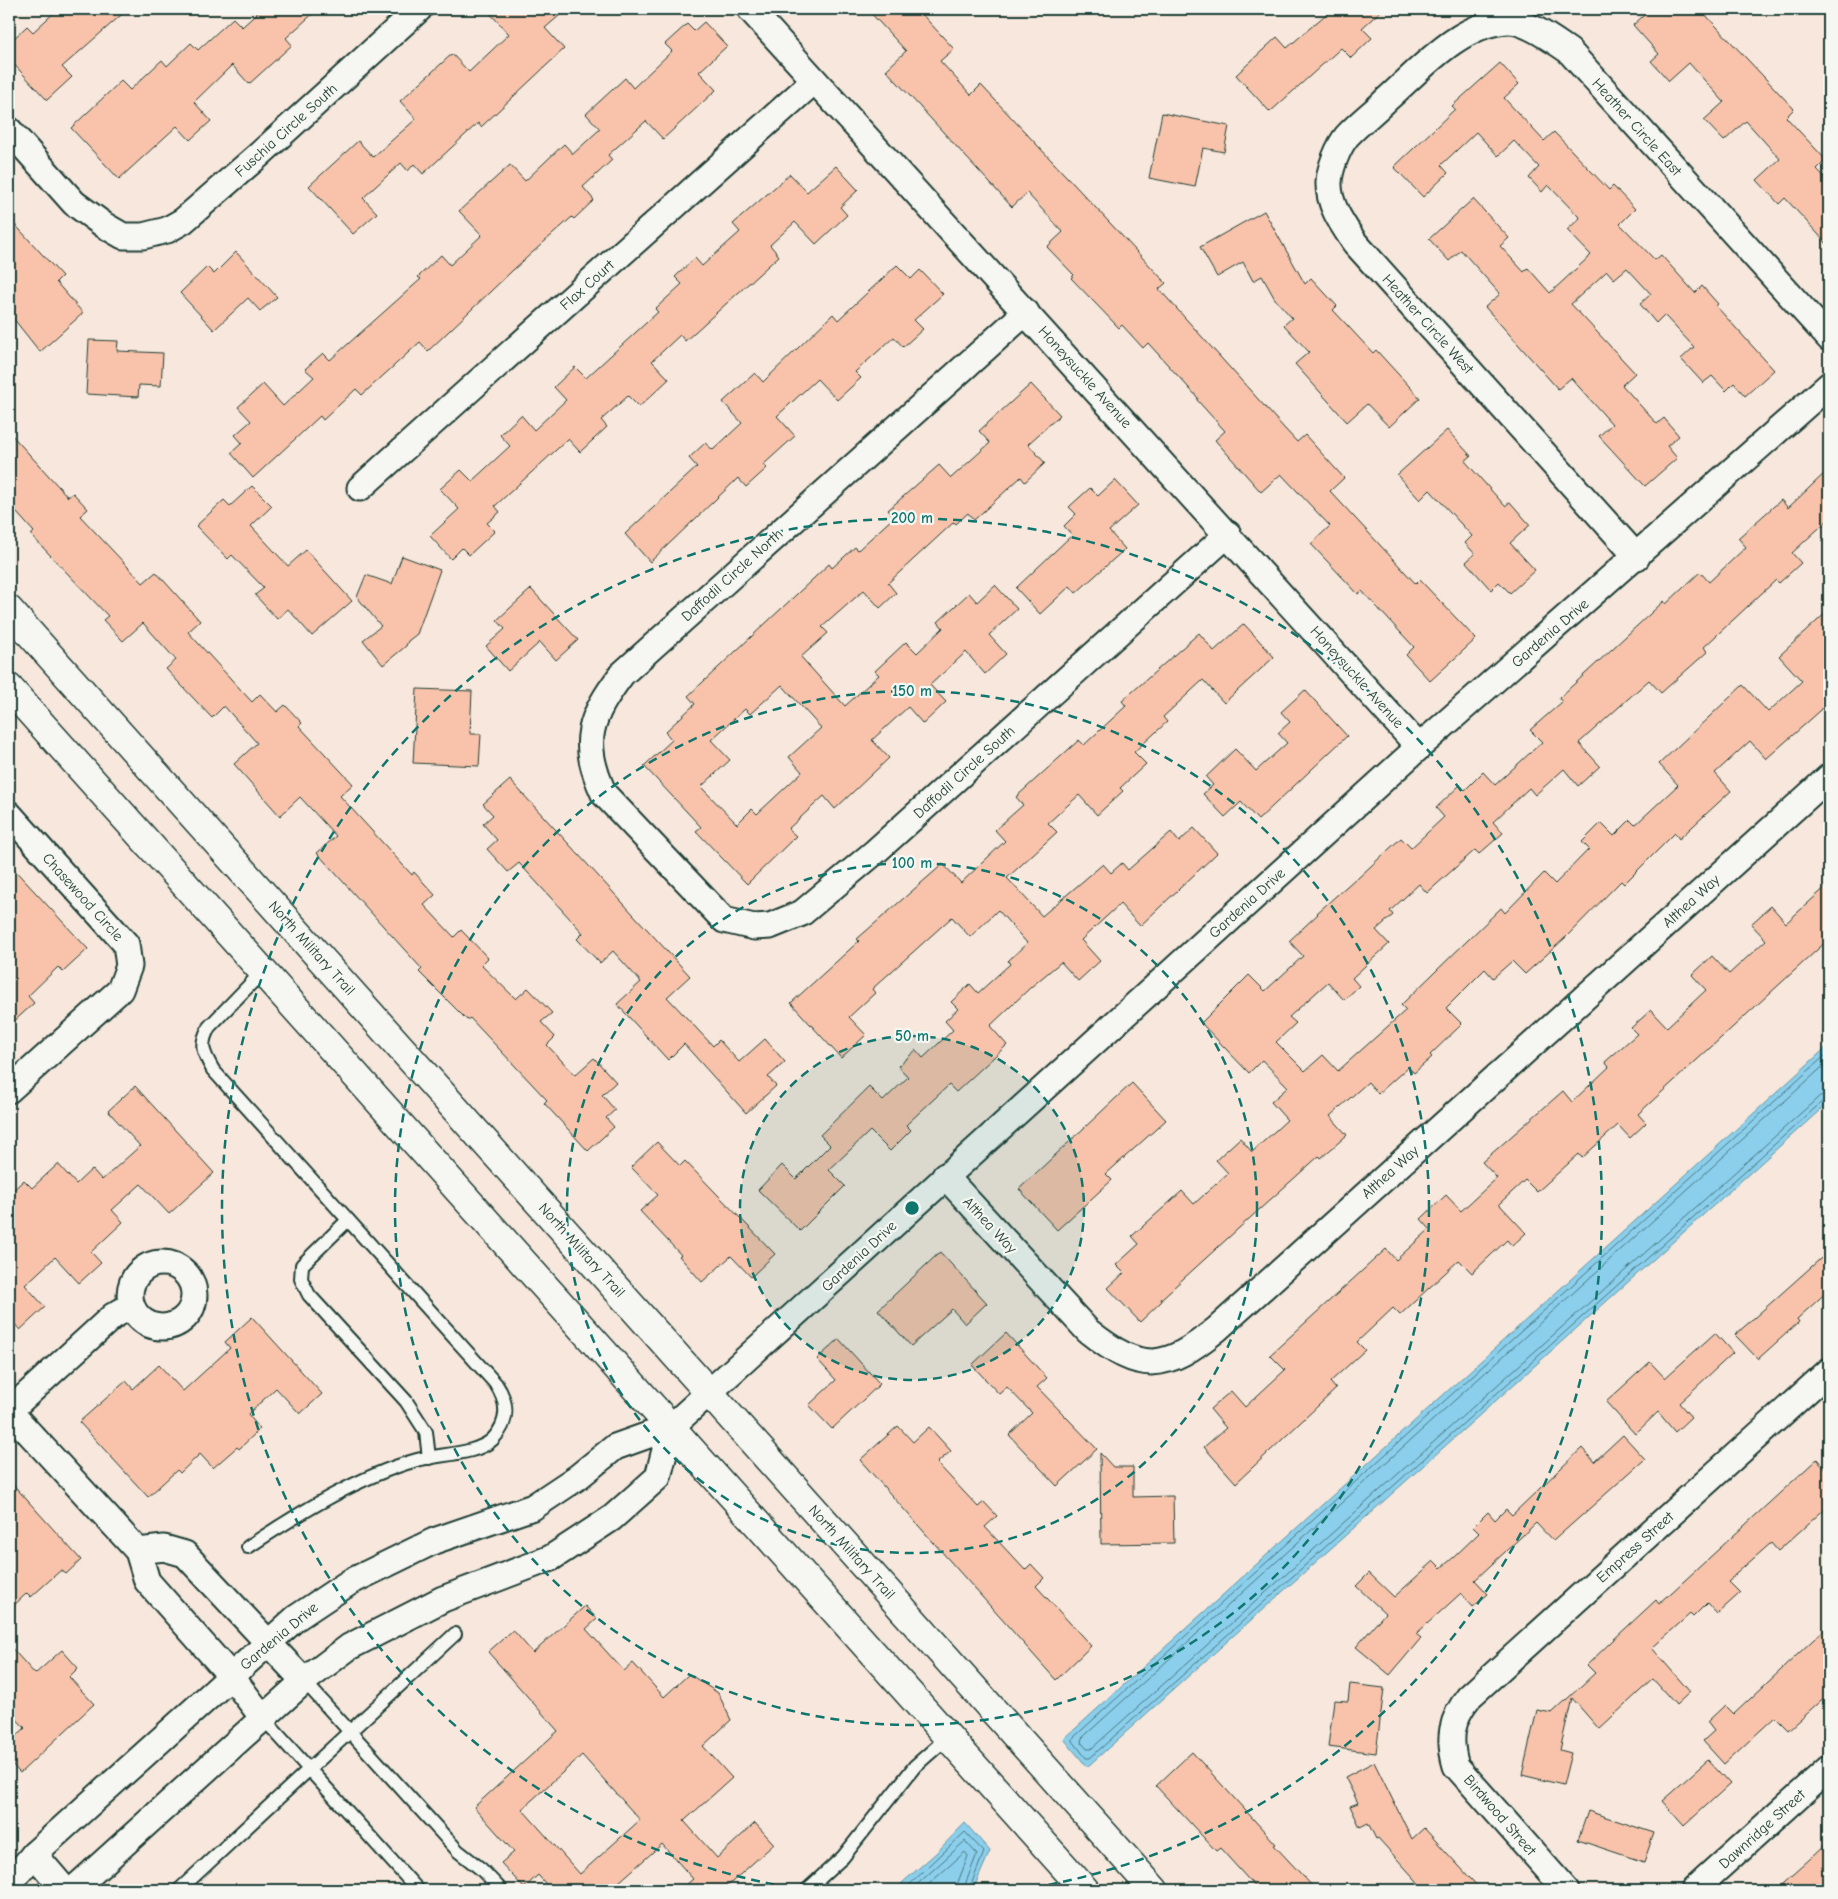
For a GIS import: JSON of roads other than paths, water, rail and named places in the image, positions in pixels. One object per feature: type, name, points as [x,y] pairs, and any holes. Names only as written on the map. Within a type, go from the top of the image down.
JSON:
[{"type":"main road","name":"North Military Trail","points":[[9,610],[1154,1890]]},
{"type":"main road","points":[[9,688],[1085,1890]]},
{"type":"street","name":"Fuschia Circle South","points":[[9,130],[74,203],[123,236],[143,236],[167,230],[183,221],[260,154],[419,9]]},
{"type":"street","name":"Honeysuckle Avenue","points":[[750,9],[1228,534],[1419,747]]},
{"type":"street","name":"Heather Circle East","points":[[1411,78],[1464,35],[1486,25],[1510,20],[1531,27],[1553,40],[1569,51],[1829,338]]},
{"type":"street","name":"Heather Circle West","points":[[1411,78],[1346,137],[1334,162],[1329,182],[1338,219],[1355,243],[1637,557]]},
{"type":"street","name":"Flax Court","points":[[360,488],[814,81]]},
{"type":"street","name":"Daffodil Circle North","points":[[682,878],[604,794],[594,773],[591,752],[592,724],[602,701],[622,674],[1026,312]]},
{"type":"street","name":"Gardenia Drive","points":[[9,1884],[34,1854],[296,1618],[350,1582],[434,1541],[533,1507],[578,1477],[615,1447],[671,1427],[1419,747],[1637,557],[1829,385]]},
{"type":"street","name":"Daffodil Circle South","points":[[682,878],[724,920],[754,927],[770,926],[802,913],[876,851],[1228,534]]},
{"type":"street","name":"Althea Way","points":[[945,1176],[1088,1331],[1113,1351],[1135,1360],[1152,1362],[1170,1360],[1191,1350],[1217,1329],[1829,777]]},
{"type":"street","name":"Chasewood Circle","points":[[9,814],[126,944],[129,966],[120,990],[9,1090]]},
{"type":"street","points":[[131,1306],[113,1316],[9,1411],[138,1550],[147,1581],[231,1676],[263,1718]]},
{"type":"street","name":"Empress Street","points":[[1451,1732],[1458,1711],[1469,1697],[1829,1371]]},
{"type":"street","points":[[73,1890],[304,1681],[349,1647],[443,1598],[552,1558],[612,1518],[658,1477],[671,1427]]},
{"type":"street","points":[[138,1550],[164,1548],[185,1554],[304,1681]]},
{"type":"street","name":"Birdwood Street","points":[[1451,1732],[1451,1749],[1456,1766],[1566,1890]]},
{"type":"street","name":"Dawnridge Street","points":[[1694,1890],[1829,1768]]},
{"type":"street","name":"Gardenia Drive","points":[[9,1868],[34,1854]]},
{"type":"street","points":[[34,1854],[65,1890]]},
{"type":"lane","points":[[248,1547],[297,1514],[377,1475],[417,1460],[463,1452],[493,1439],[502,1424],[506,1409],[505,1397],[496,1384],[213,1070],[202,1052],[204,1037],[209,1027],[263,971]]},
{"type":"lane","points":[[348,1220],[302,1265],[301,1279],[309,1295],[406,1402],[426,1432],[429,1458]]},
{"type":"lane","points":[[179,1890],[455,1634]]},
{"type":"lane","points":[[304,1681],[458,1851],[481,1869],[501,1890]]},
{"type":"lane","points":[[263,1718],[418,1890]]},
{"type":"lane","points":[[807,1890],[843,1857],[915,1766],[948,1737]]},
{"type":"water","points":[[1829,1045],[1829,1102],[1087,1767],[1064,1739]]},
{"type":"water","points":[[965,1823],[990,1851],[973,1890],[898,1890],[902,1883],[936,1853]]}]
